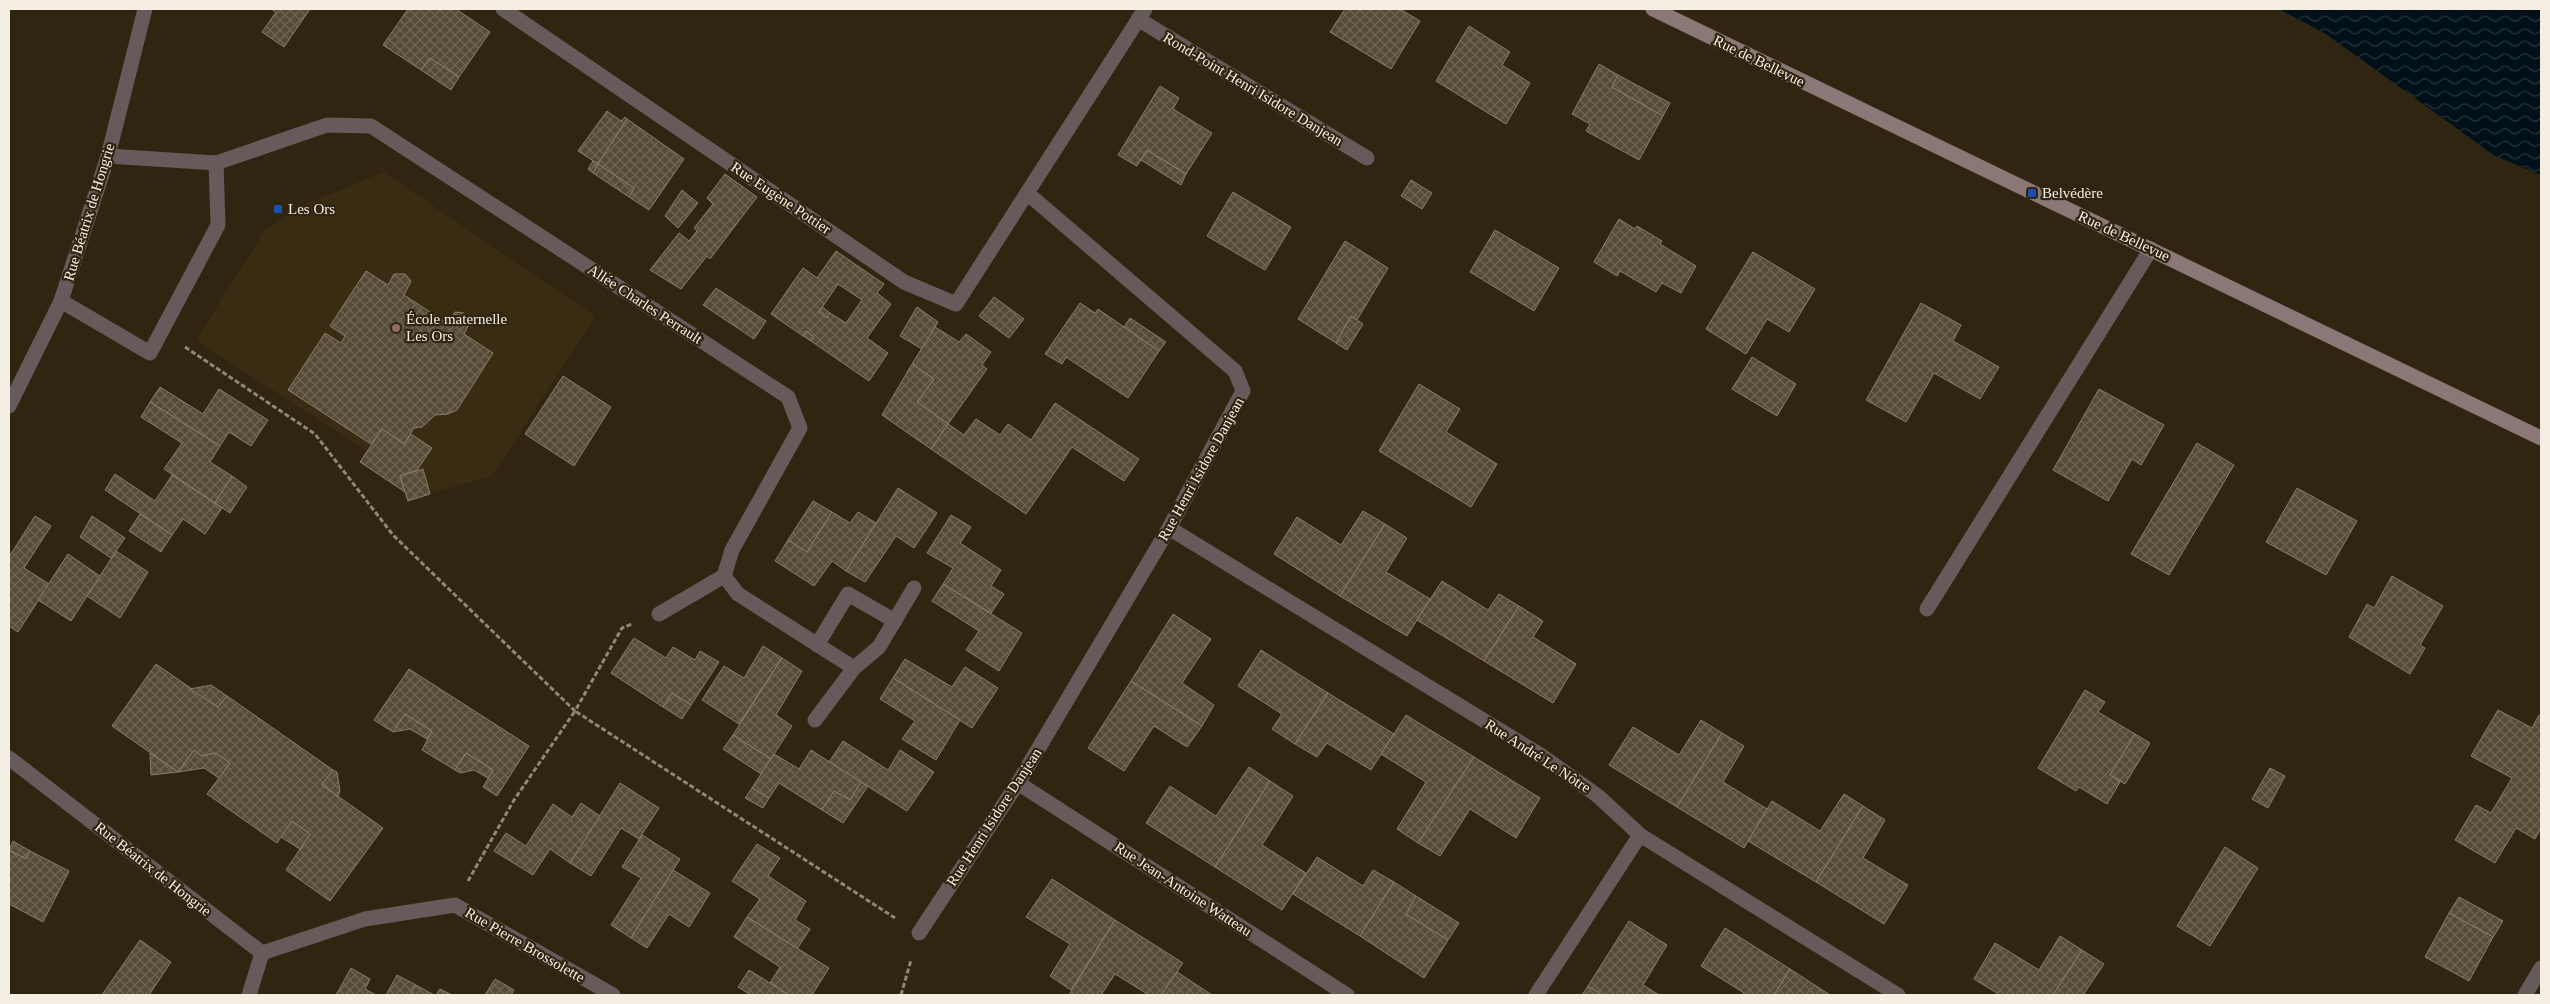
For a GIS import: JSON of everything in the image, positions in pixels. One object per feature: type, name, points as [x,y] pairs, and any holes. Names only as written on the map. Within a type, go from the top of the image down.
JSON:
[{"type":"street","name":"Rue Béatrix de Hongrie","points":[[9,406],[62,301],[108,156],[146,9]]},
{"type":"street","name":"Rue Eugène Pottier","points":[[503,9],[904,282],[956,304],[1027,193]]},
{"type":"street","name":"Rue de Bellevue","points":[[1653,9],[1870,116],[2151,249],[2541,438]]},
{"type":"street","points":[[1027,193],[1142,14]]},
{"type":"street","name":"Rond-Point Henri Isidore Danjean","points":[[1142,14],[1368,158]]},
{"type":"street","name":"Allée Charles Perrault","points":[[108,156],[216,163],[327,125],[371,126],[788,397],[800,428],[732,550],[724,576]]},
{"type":"street","points":[[62,301],[150,353],[218,225],[216,163]]},
{"type":"street","name":"Rue Henri Isidore Danjean","points":[[918,933],[1018,783],[1169,528],[1243,392],[1235,371],[1027,193]]},
{"type":"street","points":[[1927,609],[2151,249]]},
{"type":"street","name":"Rue André Le Nôtre","points":[[1169,528],[1542,756],[1598,796],[1640,835],[1898,995]]},
{"type":"street","points":[[659,614],[724,576],[738,594],[854,668]]},
{"type":"street","points":[[815,720],[854,668],[880,647],[914,588]]},
{"type":"street","points":[[817,645],[848,594],[895,621]]},
{"type":"street","name":"Rue Béatrix de Hongrie","points":[[9,758],[262,953]]},
{"type":"street","name":"Rue Jean-Antoine Watteau","points":[[1018,783],[1347,995]]},
{"type":"street","points":[[1536,995],[1640,835]]},
{"type":"street","name":"Rue Pierre Brossolette","points":[[262,953],[365,919],[455,905],[613,995]]},
{"type":"street","points":[[249,995],[262,953]]},
{"type":"street","points":[[2525,995],[2541,968]]},
{"type":"path","points":[[162,331],[315,434],[393,535],[575,711],[918,933],[901,995]]},
{"type":"path","points":[[455,905],[514,800],[575,711],[622,628],[659,614]]},
{"type":"shaded area","name":"École maternelle Les Ors","points":[[383,172],[596,316],[492,476],[407,500],[405,492],[360,462],[366,451],[196,340],[265,230],[304,205]]},
{"type":"water","points":[[2279,9],[2541,9],[2541,175],[2495,156],[2326,34]]},
{"type":"building","points":[[271,9],[310,9],[284,47],[262,32],[276,12]]},
{"type":"building","points":[[408,9],[456,9],[490,32],[459,77],[430,58],[421,70],[383,45]]},
{"type":"building","points":[[1345,9],[1400,9],[1420,21],[1391,69],[1330,32]]},
{"type":"building","points":[[1469,26],[1510,52],[1502,65],[1530,83],[1506,124],[1436,81]]},
{"type":"building","points":[[430,58],[459,77],[451,90],[421,70]]},
{"type":"building","points":[[1599,64],[1618,75],[1612,87],[1663,116],[1639,160],[1586,131],[1590,124],[1572,114]]},
{"type":"building","points":[[1618,75],[1670,103],[1663,116],[1612,87]]},
{"type":"building","points":[[1160,86],[1179,98],[1173,109],[1212,133],[1186,174],[1147,150],[1137,166],[1118,155]]},
{"type":"building","points":[[607,111],[621,121],[625,117],[627,119],[598,164],[578,151]]},
{"type":"building","points":[[627,119],[684,159],[649,210],[629,197],[634,188],[598,164]]},
{"type":"building","points":[[1147,150],[1186,174],[1181,185],[1141,160]]},
{"type":"building","points":[[593,161],[598,164],[593,173],[588,169]]},
{"type":"building","points":[[598,164],[634,188],[629,197],[593,173]]},
{"type":"building","points":[[725,174],[757,197],[710,259],[707,256],[681,289],[650,270],[679,233],[689,241],[697,231],[694,228],[713,204],[707,198]]},
{"type":"building","points":[[1411,180],[1432,193],[1422,209],[1401,196]]},
{"type":"building","points":[[682,190],[698,203],[678,228],[665,216]]},
{"type":"building","points":[[1233,192],[1291,227],[1265,270],[1207,236]]},
{"type":"building","points":[[1619,219],[1635,229],[1637,226],[1662,241],[1660,244],[1696,266],[1681,293],[1662,283],[1656,292],[1620,271],[1617,276],[1594,262]]},
{"type":"building","points":[[1495,230],[1559,268],[1534,311],[1470,272]]},
{"type":"building","points":[[1345,241],[1388,268],[1357,320],[1351,316],[1336,343],[1298,319]]},
{"type":"building","points":[[836,251],[884,284],[877,293],[891,304],[867,338],[888,353],[869,381],[811,341],[814,337],[806,331],[803,336],[771,314],[803,268],[817,278]],"holes":[[[838,284],[862,300],[846,323],[830,313],[827,318],[819,312]]]},
{"type":"building","points":[[1753,252],[1815,289],[1789,332],[1767,319],[1746,354],[1706,329]]},
{"type":"building","points":[[366,271],[388,285],[394,274],[405,274],[411,281],[404,295],[447,323],[455,312],[464,313],[470,322],[464,334],[493,353],[457,410],[448,414],[435,415],[422,427],[414,428],[404,444],[382,429],[371,444],[288,390],[325,333],[341,343],[345,336],[330,326]]},
{"type":"building","points":[[716,288],[766,321],[754,339],[703,305]]},
{"type":"building","points":[[994,297],[1024,319],[1009,338],[979,316]]},
{"type":"building","points":[[1080,303],[1095,313],[1098,309],[1159,351],[1128,398],[1066,357],[1062,364],[1045,354]]},
{"type":"building","points":[[1921,303],[1961,325],[1953,341],[1999,367],[1980,399],[1934,373],[1906,422],[1866,400]]},
{"type":"building","points":[[822,307],[830,313],[827,318],[819,312]]},
{"type":"building","points":[[917,307],[938,322],[922,349],[900,336]]},
{"type":"building","points":[[1351,316],[1363,324],[1347,350],[1336,343]]},
{"type":"building","points":[[1130,318],[1166,342],[1159,351],[1124,327]]},
{"type":"building","points":[[935,327],[959,342],[966,334],[991,352],[982,365],[987,369],[948,424],[917,402],[934,379],[912,364]]},
{"type":"building","points":[[806,331],[814,337],[811,341],[803,336]]},
{"type":"building","points":[[1752,357],[1796,384],[1777,416],[1732,389]]},
{"type":"building","points":[[912,364],[934,379],[917,402],[948,424],[931,449],[882,415]]},
{"type":"building","points":[[563,376],[611,407],[574,466],[525,434]]},
{"type":"building","points":[[1419,384],[1460,409],[1446,432],[1497,464],[1471,507],[1379,451]]},
{"type":"building","points":[[160,387],[203,414],[219,389],[268,420],[251,446],[229,432],[220,446],[150,402]]},
{"type":"building","points":[[2099,389],[2164,425],[2141,465],[2132,459],[2108,501],[2053,470]]},
{"type":"building","points":[[150,402],[220,446],[210,462],[232,476],[215,503],[164,469],[182,443],[141,417]]},
{"type":"building","points":[[1055,403],[1139,459],[1124,481],[1072,447],[1026,514],[931,449],[948,424],[964,435],[976,419],[1000,435],[1008,424],[1031,440]]},
{"type":"building","points":[[382,429],[404,444],[411,434],[432,448],[417,470],[400,476],[405,492],[360,462]]},
{"type":"building","points":[[2197,443],[2234,465],[2169,575],[2131,554]]},
{"type":"building","points":[[423,469],[430,494],[408,501],[400,476]]},
{"type":"building","points":[[115,474],[155,501],[172,475],[222,508],[205,534],[183,519],[172,535],[105,490]]},
{"type":"building","points":[[232,476],[247,487],[230,513],[215,503]]},
{"type":"building","points":[[898,488],[937,513],[914,548],[896,536],[865,582],[846,571]]},
{"type":"building","points":[[2297,488],[2357,521],[2326,575],[2266,542]]},
{"type":"building","points":[[813,501],[832,512],[807,552],[788,540]]},
{"type":"building","points":[[1363,511],[1385,524],[1340,596],[1274,554],[1297,517],[1341,545]]},
{"type":"building","points":[[832,512],[850,523],[858,512],[876,523],[846,571],[832,561],[814,586],[775,561],[788,540],[807,552]]},
{"type":"building","points":[[140,514],[172,535],[161,552],[129,531]]},
{"type":"building","points":[[951,515],[971,527],[960,543],[1001,570],[991,586],[1004,594],[991,613],[943,584],[953,568],[927,553]]},
{"type":"building","points":[[35,516],[51,526],[24,568],[49,584],[18,632],[9,626],[9,557]]},
{"type":"building","points":[[92,516],[125,538],[111,558],[80,537]]},
{"type":"building","points":[[1385,524],[1407,538],[1386,572],[1430,599],[1407,636],[1340,596]]},
{"type":"building","points":[[116,551],[148,572],[120,618],[87,596]]},
{"type":"building","points":[[68,554],[100,576],[71,621],[38,600]]},
{"type":"building","points":[[2392,576],[2443,606],[2420,645],[2425,648],[2410,674],[2349,637],[2367,604],[2374,608]]},
{"type":"building","points":[[1442,581],[1488,610],[1499,594],[1519,606],[1484,661],[1417,620]]},
{"type":"building","points":[[943,584],[1022,633],[999,671],[966,650],[979,631],[932,601]]},
{"type":"building","points":[[1519,606],[1543,621],[1533,637],[1576,664],[1553,703],[1484,661]]},
{"type":"building","points":[[1173,614],[1211,639],[1182,683],[1214,705],[1202,726],[1131,681]]},
{"type":"building","points":[[634,638],[666,658],[673,647],[695,660],[700,651],[719,662],[691,705],[672,693],[663,707],[611,673]]},
{"type":"building","points":[[763,646],[782,658],[739,724],[702,700],[724,666],[744,678]]},
{"type":"building","points":[[1261,650],[1328,693],[1295,744],[1272,729],[1282,714],[1238,686]]},
{"type":"building","points":[[782,658],[802,671],[776,715],[792,726],[771,759],[733,735]]},
{"type":"building","points":[[905,659],[952,687],[965,667],[998,688],[972,728],[893,678]]},
{"type":"building","points":[[156,664],[218,707],[227,696],[333,770],[322,785],[383,828],[330,901],[286,870],[310,834],[292,821],[277,843],[207,794],[230,763],[216,753],[202,756],[194,750],[178,772],[112,726]]},
{"type":"building","points":[[409,669],[529,746],[497,796],[483,787],[493,770],[466,753],[455,770],[422,750],[432,731],[405,714],[393,732],[374,720]]},
{"type":"building","points":[[893,678],[960,720],[936,760],[902,739],[915,721],[880,699]]},
{"type":"building","points":[[1131,681],[1202,726],[1187,747],[1154,726],[1124,771],[1088,748]]},
{"type":"building","points":[[211,685],[227,696],[218,707],[190,689]]},
{"type":"building","points":[[2085,690],[2105,702],[2098,712],[2135,734],[2110,775],[2120,782],[2107,804],[2079,787],[2076,791],[2038,768]]},
{"type":"building","points":[[672,693],[691,705],[682,719],[663,707]]},
{"type":"building","points":[[1328,693],[1394,734],[1371,770],[1327,743],[1317,757],[1295,744]]},
{"type":"building","points":[[2498,710],[2532,728],[2539,715],[2541,717],[2541,828],[2535,839],[2516,828],[2495,863],[2455,840],[2476,805],[2491,813],[2512,778],[2471,756]]},
{"type":"building","points":[[405,714],[432,731],[427,739],[410,729],[393,732]]},
{"type":"building","points":[[1406,715],[1474,757],[1418,843],[1397,829],[1426,782],[1381,754]]},
{"type":"building","points":[[1701,720],[1722,733],[1677,807],[1609,765],[1633,727],[1679,755]]},
{"type":"building","points":[[1722,733],[1744,746],[1723,782],[1767,809],[1744,848],[1677,807]]},
{"type":"building","points":[[2135,734],[2150,743],[2125,784],[2110,775]]},
{"type":"building","points":[[733,735],[771,759],[761,774],[723,749]]},
{"type":"building","points":[[843,741],[888,770],[900,750],[934,772],[907,811],[829,762]]},
{"type":"building","points":[[194,750],[202,756],[216,753],[230,763],[219,778],[204,768],[178,772]]},
{"type":"building","points":[[811,750],[861,782],[850,800],[834,791],[822,810],[779,783],[769,798],[752,788],[774,754],[799,769]]},
{"type":"building","points":[[150,753],[178,772],[151,775]]},
{"type":"building","points":[[466,753],[493,770],[488,778],[474,770],[460,773],[455,770]]},
{"type":"building","points":[[1474,757],[1540,798],[1516,838],[1470,809],[1440,856],[1418,843]]},
{"type":"building","points":[[1249,767],[1270,781],[1215,867],[1146,823],[1170,786],[1216,816]]},
{"type":"building","points":[[2270,768],[2285,776],[2268,808],[2252,799]]},
{"type":"building","points":[[333,770],[337,772],[340,791],[338,796],[322,785]]},
{"type":"building","points":[[1270,781],[1293,796],[1262,845],[1306,873],[1282,910],[1215,867]]},
{"type":"building","points":[[861,782],[868,786],[843,823],[822,810],[834,791],[850,800]]},
{"type":"building","points":[[620,783],[659,808],[639,839],[621,828],[591,876],[570,863]]},
{"type":"building","points":[[752,788],[769,798],[763,808],[745,798]]},
{"type":"building","points":[[1844,794],[1863,806],[1816,882],[1748,841],[1772,801],[1820,831]]},
{"type":"building","points":[[581,803],[600,816],[570,863],[550,849],[533,875],[494,851],[506,833],[526,846],[553,804],[572,817]]},
{"type":"building","points":[[1863,806],[1885,820],[1863,858],[1908,885],[1884,924],[1816,882]]},
{"type":"building","points":[[292,821],[310,834],[300,849],[281,837]]},
{"type":"building","points":[[642,835],[680,859],[631,938],[611,925],[641,878],[622,867]]},
{"type":"building","points":[[13,841],[30,851],[26,859],[9,850]]},
{"type":"building","points":[[757,844],[780,858],[768,876],[806,901],[795,920],[810,929],[797,949],[747,917],[760,899],[732,881]]},
{"type":"building","points":[[2225,847],[2258,868],[2210,946],[2177,926]]},
{"type":"building","points":[[9,850],[26,859],[30,851],[69,871],[43,922],[9,904]]},
{"type":"building","points":[[1317,857],[1363,886],[1373,870],[1394,882],[1360,936],[1293,894]]},
{"type":"building","points":[[673,870],[710,893],[689,927],[669,914],[647,948],[631,938]]},
{"type":"building","points":[[1052,879],[1115,920],[1071,990],[1050,976],[1070,944],[1026,917]]},
{"type":"building","points":[[1394,882],[1416,896],[1406,914],[1448,940],[1424,978],[1360,936]]},
{"type":"building","points":[[1416,896],[1459,923],[1448,940],[1406,914]]},
{"type":"building","points":[[2459,897],[2503,921],[2493,937],[2449,913]]},
{"type":"building","points":[[2449,913],[2493,937],[2469,981],[2425,957]]},
{"type":"building","points":[[747,917],[829,968],[812,995],[789,995],[770,983],[780,967],[734,937]]},
{"type":"building","points":[[1115,920],[1183,963],[1161,995],[1149,995],[1115,974],[1101,995],[1069,995]]},
{"type":"building","points":[[1629,921],[1667,945],[1643,985],[1659,995],[1602,995],[1588,986]]},
{"type":"building","points":[[1725,928],[1790,969],[1774,995],[1743,995],[1744,993],[1701,966]]},
{"type":"building","points":[[2060,936],[2082,950],[2053,995],[2000,995],[1974,979],[1995,943],[2039,970]]},
{"type":"building","points":[[140,940],[171,962],[149,995],[102,995]]},
{"type":"building","points":[[2082,950],[2104,964],[2083,995],[2053,995]]},
{"type":"building","points":[[351,968],[370,979],[365,989],[376,995],[336,995]]},
{"type":"building","points":[[1790,969],[1830,995],[1774,995]]},
{"type":"building","points":[[749,970],[789,995],[751,995],[738,987]]},
{"type":"building","points":[[1177,972],[1212,995],[1161,995]]},
{"type":"building","points":[[397,975],[416,985],[410,995],[386,995]]},
{"type":"building","points":[[495,979],[514,990],[511,995],[485,995]]},
{"type":"building","points":[[416,985],[434,995],[410,995]]},
{"type":"building","points":[[1588,986],[1602,995],[1582,995]]},
{"type":"building","points":[[440,989],[452,995],[436,995]]},
{"type":"place","name":"Belvédère","points":[[2032,193]]},
{"type":"place","name":"Les Ors","points":[[278,209]]},
{"type":"place","name":"École maternelle Les Ors","points":[[396,328]]}]
